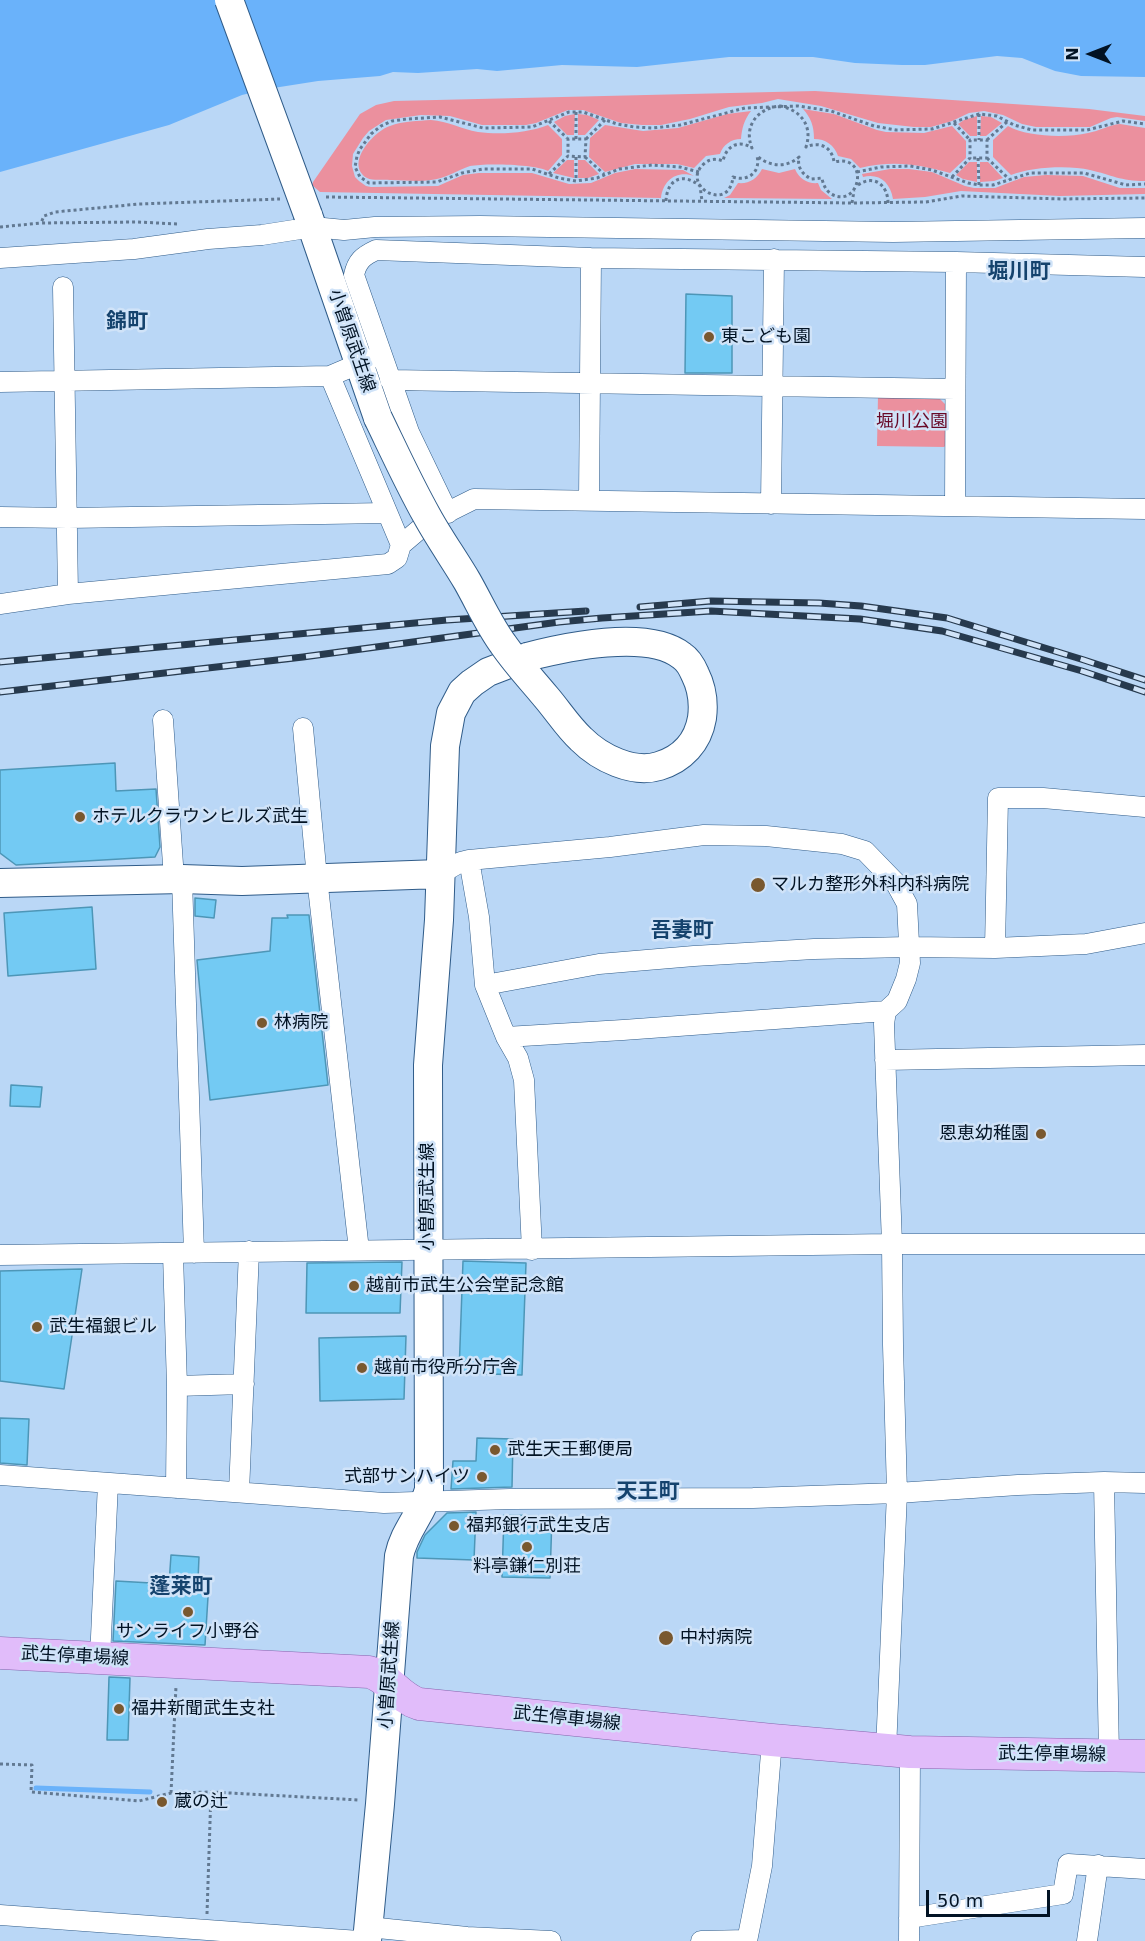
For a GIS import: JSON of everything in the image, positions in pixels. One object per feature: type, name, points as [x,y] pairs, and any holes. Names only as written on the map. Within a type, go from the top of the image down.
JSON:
[{"type":"main road","name":"小曽原武生線","points":[[228,0],[369,359],[378,418],[427,516],[467,580],[502,644],[582,740],[605,757],[632,768],[645,769],[664,765],[678,758],[691,744],[697,732],[703,708],[702,693],[699,681],[684,657],[670,649],[647,643],[614,643],[558,649],[527,657],[479,676],[462,692],[451,712],[445,746],[439,920],[428,1065],[429,1490],[426,1502],[401,1546],[380,1804],[365,1936]]},
{"type":"main road","points":[[2,876],[242,881],[440,874]]},
{"type":"main road","name":"武生停車場線","points":[[0,1653],[369,1672],[390,1683],[411,1702],[419,1704],[772,1740],[898,1751],[1145,1756]]},
{"type":"street","points":[[0,258],[134,249],[208,239],[262,235],[313,213],[344,230],[408,226],[893,232],[1145,228]]},
{"type":"street","points":[[448,513],[409,432],[390,380],[369,359],[354,275],[357,262],[376,250],[591,258],[956,262],[1145,267]]},
{"type":"street","points":[[1077,265],[1145,255]]},
{"type":"street","points":[[589,500],[591,258]]},
{"type":"street","points":[[771,504],[774,260]]},
{"type":"street","points":[[955,506],[956,262]]},
{"type":"street","points":[[63,288],[68,594]]},
{"type":"street","points":[[0,382],[330,376],[369,359]]},
{"type":"street","points":[[330,376],[401,545]]},
{"type":"street","points":[[390,380],[955,389]]},
{"type":"street","points":[[0,604],[68,594],[388,564],[397,558],[401,545],[428,522],[474,499],[1145,509]]},
{"type":"street","points":[[0,517],[68,519],[387,513]]},
{"type":"street","points":[[163,720],[178,879],[194,1253]]},
{"type":"street","points":[[303,728],[317,878],[359,1250]]},
{"type":"street","points":[[995,948],[998,798],[1043,798],[1145,807]]},
{"type":"street","points":[[440,874],[469,860],[610,847],[704,835],[766,836],[842,844],[865,851],[895,882],[907,904],[910,963],[897,1001],[886,1011],[506,1036]]},
{"type":"street","points":[[469,860],[479,917],[485,985],[506,1036],[518,1058],[524,1080],[532,1250]]},
{"type":"street","points":[[485,985],[599,964],[694,956],[814,949],[995,948],[1086,944],[1145,933]]},
{"type":"street","points":[[886,1011],[884,1024],[892,1244],[897,1492],[898,1751],[909,1941]]},
{"type":"street","points":[[885,1060],[1145,1055]]},
{"type":"street","points":[[0,1255],[892,1244],[1145,1244]]},
{"type":"street","points":[[239,1492],[249,1251]]},
{"type":"street","points":[[172,1254],[177,1386],[176,1488]]},
{"type":"street","points":[[177,1386],[244,1384]]},
{"type":"street","points":[[0,1475],[384,1503],[753,1498],[1018,1485],[1145,1483]]},
{"type":"street","points":[[1104,1482],[1109,1756]]},
{"type":"street","points":[[100,1659],[108,1483]]},
{"type":"street","points":[[701,1941],[747,1940],[762,1866],[772,1740]]},
{"type":"street","points":[[909,1918],[1063,1894],[1068,1864],[1145,1869]]},
{"type":"street","points":[[1087,1941],[1098,1865]]},
{"type":"street","points":[[0,1915],[365,1936],[551,1941]]},
{"type":"path","points":[[699,172],[680,167],[652,165],[626,168],[591,179],[576,181],[564,180],[532,169],[483,168],[437,182],[369,183],[360,177],[355,167],[357,156],[367,138],[376,129],[392,121],[440,117],[474,127],[504,128],[532,127],[561,115],[586,112],[625,126],[653,128],[680,125],[733,110],[780,106],[817,108],[874,126],[896,130],[922,130],[954,123],[967,116],[979,114],[996,116],[1032,130],[1087,130],[1119,121],[1145,124]]},
{"type":"path","points":[[702,201],[698,181],[703,164],[713,159],[723,161],[724,154],[732,145],[744,143],[753,148],[749,135],[755,117],[771,107],[780,106],[797,112],[803,118],[809,136],[806,147],[814,144],[825,146],[833,155],[834,162],[849,163],[857,172],[858,178],[852,203]]},
{"type":"path","points":[[576,112],[576,139]]},
{"type":"path","points":[[979,114],[979,140]]},
{"type":"path","points":[[585,157],[586,139],[605,120]]},
{"type":"path","points":[[549,121],[568,139],[586,139]]},
{"type":"path","points":[[970,140],[987,140],[1008,122]]},
{"type":"path","points":[[952,177],[970,158],[970,140],[954,123]]},
{"type":"path","points":[[549,174],[568,156],[568,139]]},
{"type":"path","points":[[987,140],[987,158]]},
{"type":"path","points":[[568,156],[585,157],[605,174]]},
{"type":"path","points":[[666,201],[667,190],[674,181],[685,178],[708,193],[718,195],[723,193],[731,186],[733,177],[747,178],[756,171],[758,156],[770,164],[780,165],[789,164],[799,157],[802,172],[811,179],[822,178],[826,189],[835,196],[846,195],[864,182],[875,181],[887,192],[888,203]]},
{"type":"path","points":[[576,157],[576,181]]},
{"type":"path","points":[[970,158],[987,158],[1009,180]]},
{"type":"path","points":[[978,158],[979,185]]},
{"type":"path","points":[[857,172],[881,167],[910,166],[932,170],[979,185],[993,185],[1037,172],[1084,173],[1126,185],[1145,184]]},
{"type":"path","points":[[313,213],[666,201],[888,203],[926,202],[962,196],[1062,199],[1145,198]]},
{"type":"path","points":[[41,223],[44,216],[55,212],[99,207],[146,203],[283,199]]},
{"type":"path","points":[[0,227],[41,223],[138,222],[184,225]]},
{"type":"path","points":[[171,1792],[176,1681]]},
{"type":"path","points":[[0,1764],[32,1765],[31,1792],[139,1801],[171,1792],[211,1792],[354,1799],[380,1804]]},
{"type":"path","points":[[207,1916],[211,1792]]},
{"type":"green space","points":[[815,91],[1089,109],[1145,116],[1145,121],[1117,117],[1090,127],[1036,127],[984,111],[969,113],[931,127],[914,127],[878,123],[821,106],[778,99],[729,107],[661,125],[621,123],[583,110],[568,110],[526,125],[482,125],[450,116],[421,115],[386,120],[369,131],[353,154],[352,166],[355,177],[359,181],[371,187],[438,186],[463,175],[532,173],[569,184],[591,183],[615,173],[635,169],[683,170],[694,176],[682,174],[672,178],[665,186],[661,198],[320,192],[312,185],[360,114],[376,105],[394,101]]},
{"type":"green space","points":[[803,109],[834,114],[886,132],[924,133],[952,126],[966,141],[966,158],[950,173],[905,164],[883,164],[860,168],[851,159],[838,156],[829,143],[814,139],[812,122]]},
{"type":"green space","points":[[751,111],[744,124],[741,139],[728,143],[720,154],[706,156],[694,168],[677,164],[635,164],[605,172],[589,157],[590,138],[605,125],[643,131],[678,128],[727,114]]},
{"type":"green space","points":[[575,114],[574,135],[567,135],[554,122],[565,116]]},
{"type":"green space","points":[[578,114],[599,120],[585,135],[578,135]]},
{"type":"green space","points":[[977,116],[977,136],[970,136],[958,124]]},
{"type":"green space","points":[[981,116],[991,117],[1002,123],[986,136],[980,136]]},
{"type":"green space","points":[[431,120],[478,132],[495,133],[523,132],[548,125],[562,139],[562,155],[548,171],[522,166],[477,165],[426,181],[372,179],[367,178],[361,172],[360,157],[376,134],[395,124]]},
{"type":"green space","points":[[1120,124],[1145,128],[1145,181],[1122,179],[1090,170],[1072,168],[1039,169],[1011,175],[993,157],[993,140],[1008,126],[1036,134],[1069,136]]},
{"type":"green space","points":[[567,160],[574,160],[574,178],[553,173]]},
{"type":"green space","points":[[578,160],[585,160],[599,174],[588,178],[578,178]]},
{"type":"green space","points":[[969,162],[977,162],[977,182],[956,175]]},
{"type":"green space","points":[[980,162],[988,162],[1003,178],[980,182]]},
{"type":"green space","points":[[762,169],[779,173],[795,169],[804,180],[818,183],[821,190],[832,199],[724,198],[730,195],[738,183],[752,180]]},
{"type":"green space","points":[[890,169],[932,172],[974,188],[995,188],[1024,177],[1083,176],[1120,188],[1145,188],[1145,194],[1060,196],[961,191],[893,199],[892,193],[883,180],[874,176],[863,177],[862,174]]},
{"type":"green space","name":"堀川公園","points":[[878,396],[938,397],[947,406],[947,444],[944,447],[877,446]]},
{"type":"water","points":[[0,0],[1145,0],[1145,77],[1081,76],[1055,71],[1022,58],[997,56],[925,65],[855,63],[813,57],[729,57],[637,67],[562,65],[497,71],[477,69],[418,73],[393,72],[380,76],[318,81],[242,95],[169,125],[0,172]]},
{"type":"building","name":"東こども園","points":[[686,294],[732,296],[732,373],[685,373]]},
{"type":"building","name":"ホテルクラウンヒルズ武生","points":[[115,763],[116,791],[156,789],[160,847],[155,857],[16,865],[0,853],[0,770]]},
{"type":"building","points":[[195,898],[216,900],[214,918],[195,916]]},
{"type":"building","points":[[92,907],[96,969],[8,976],[4,913]]},
{"type":"building","name":"林病院","points":[[287,915],[309,915],[328,1085],[210,1100],[197,960],[270,951],[272,918],[288,918]]},
{"type":"building","points":[[11,1085],[42,1087],[40,1107],[10,1106]]},
{"type":"building","points":[[463,1261],[526,1263],[522,1375],[459,1373]]},
{"type":"building","name":"越前市武生公会堂記念館","points":[[402,1262],[400,1313],[306,1313],[307,1263]]},
{"type":"building","name":"武生福銀ビル","points":[[82,1269],[64,1389],[0,1381],[0,1271]]},
{"type":"building","name":"越前市役所分庁舎","points":[[406,1336],[404,1399],[320,1401],[319,1338]]},
{"type":"building","points":[[0,1418],[29,1419],[27,1465],[0,1463]]},
{"type":"building","name":"式部サンハイツ","points":[[477,1438],[513,1439],[512,1487],[451,1489],[453,1461],[476,1461]]},
{"type":"building","name":"福邦銀行武生支店","points":[[476,1512],[474,1560],[417,1558],[417,1552],[425,1535],[447,1513]]},
{"type":"building","name":"料亭鎌仁別荘","points":[[504,1515],[552,1516],[550,1578],[502,1577]]},
{"type":"building","points":[[171,1555],[199,1557],[198,1580],[209,1581],[205,1645],[113,1641],[116,1581],[169,1584]]},
{"type":"building","name":"福井新聞武生支社","points":[[109,1677],[130,1678],[128,1740],[107,1740]]},
{"type":"waterway","points":[[36,1788],[150,1792]]},
{"type":"railway","points":[[640,607],[711,601],[819,603],[861,606],[947,618],[1145,680]]},
{"type":"railway","points":[[0,662],[447,620],[586,611]]},
{"type":"railway","points":[[0,692],[303,657],[559,622],[711,611],[860,619],[942,631],[1082,671],[1145,692]]},
{"type":"place","name":"東こども園","points":[[709,337]]},
{"type":"place","name":"ホテルクラウンヒルズ武生","points":[[80,817]]},
{"type":"place","name":"マルカ整形外科内科病院","points":[[758,885]]},
{"type":"place","name":"林病院","points":[[262,1023]]},
{"type":"place","name":"恩恵幼稚園","points":[[1041,1134]]},
{"type":"place","name":"越前市武生公会堂記念館","points":[[354,1286]]},
{"type":"place","name":"武生福銀ビル","points":[[37,1327]]},
{"type":"place","name":"越前市役所分庁舎","points":[[362,1368]]},
{"type":"place","name":"武生天王郵便局","points":[[495,1450]]},
{"type":"place","name":"式部サンハイツ","points":[[482,1477]]},
{"type":"place","name":"福邦銀行武生支店","points":[[454,1526]]},
{"type":"place","name":"料亭鎌仁別荘","points":[[527,1547]]},
{"type":"place","name":"サンライフ小野谷","points":[[188,1612]]},
{"type":"place","name":"中村病院","points":[[666,1638]]},
{"type":"place","name":"福井新聞武生支社","points":[[119,1709]]},
{"type":"place","name":"蔵の辻","points":[[162,1802]]},
{"type":"district","name":"堀川町","points":[[1019,273]]},
{"type":"district","name":"錦町","points":[[127,323]]},
{"type":"district","name":"吾妻町","points":[[682,932]]},
{"type":"district","name":"天王町","points":[[648,1493]]},
{"type":"district","name":"蓬莱町","points":[[181,1588]]}]
